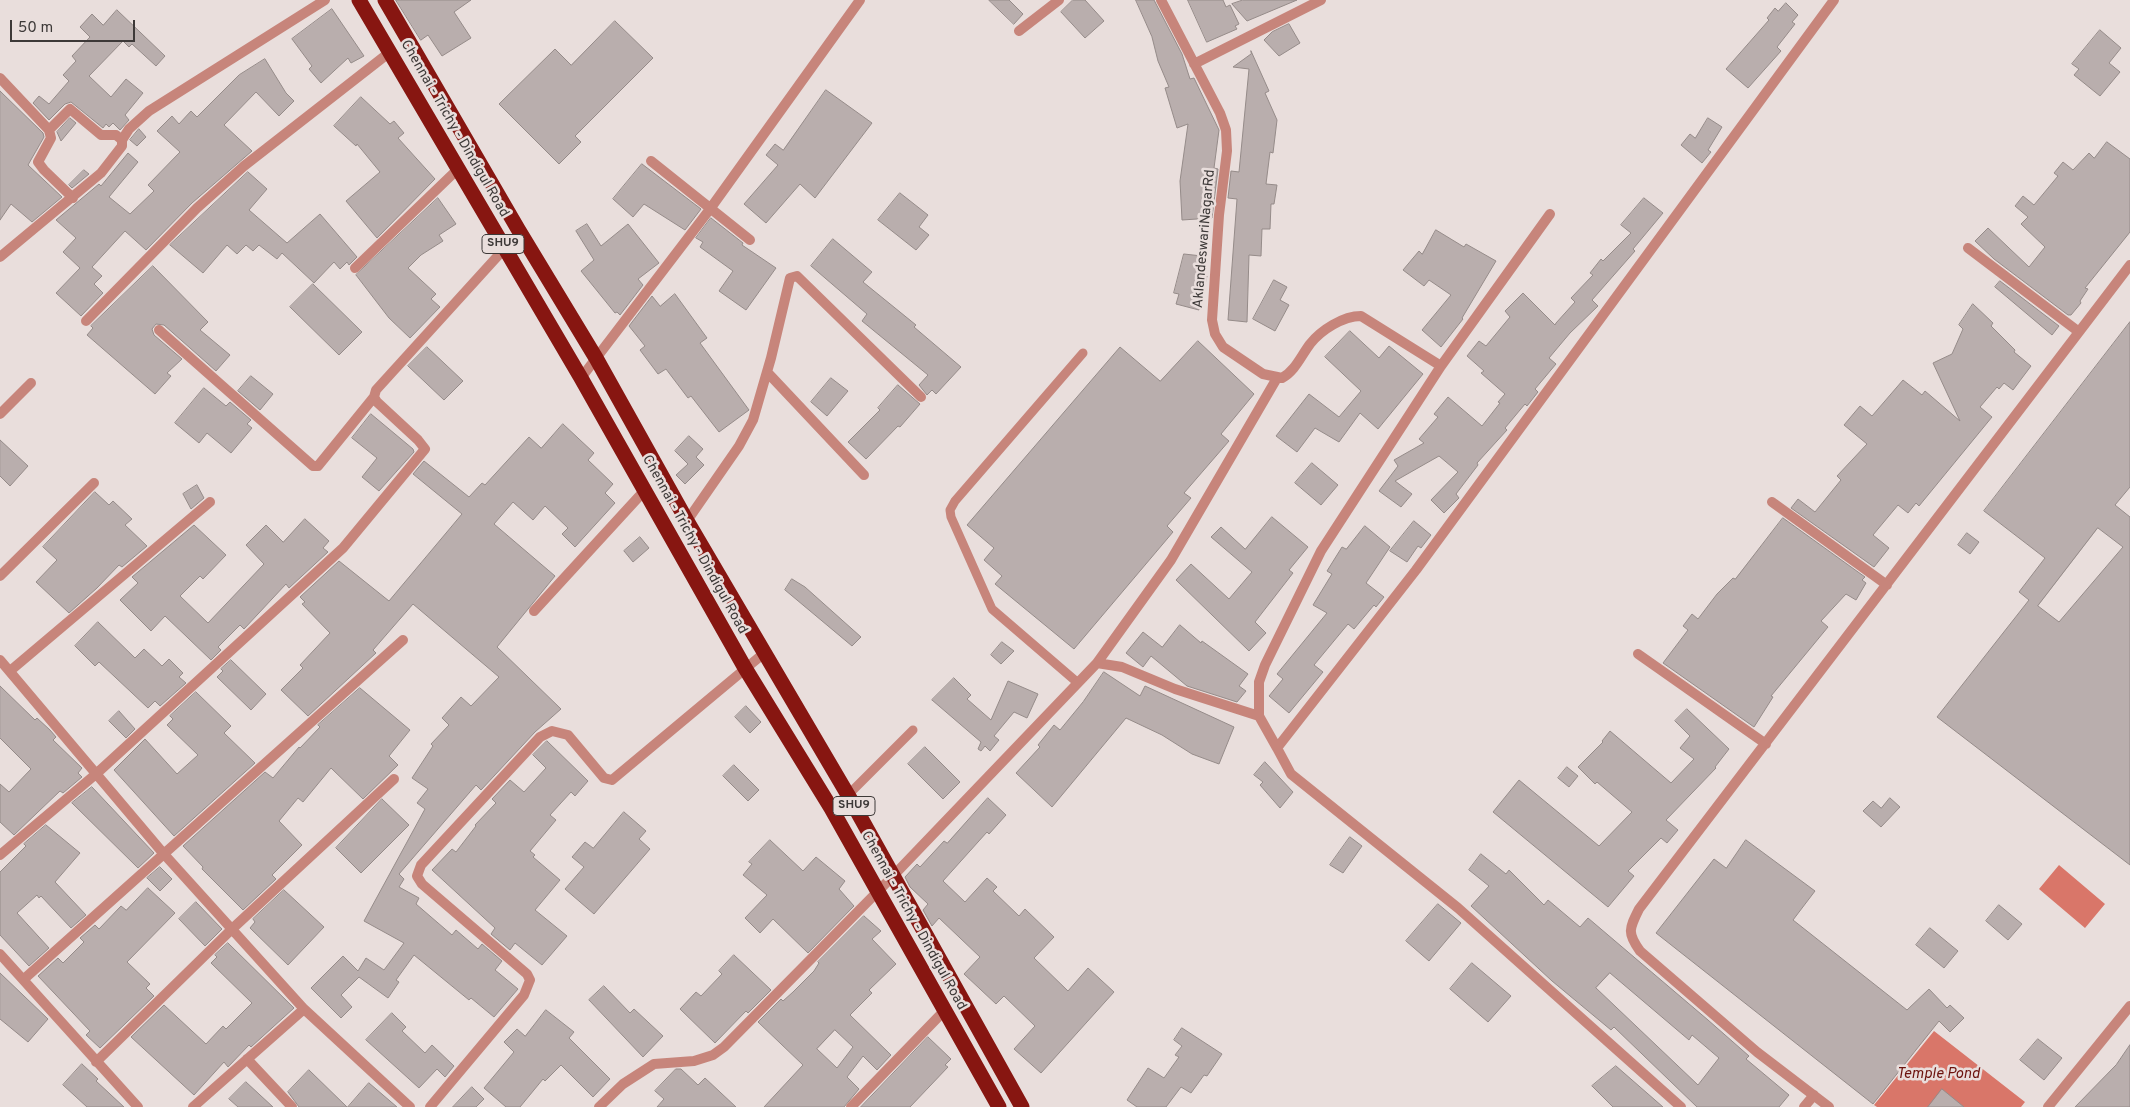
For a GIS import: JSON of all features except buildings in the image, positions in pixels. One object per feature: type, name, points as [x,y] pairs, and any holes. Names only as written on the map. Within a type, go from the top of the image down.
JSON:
[{"type":"highway","name":"Chennai - Trichy - Dindigul Road","points":[[359,0],[581,378],[745,668],[879,891],[998,1107]]},
{"type":"highway","name":"Chennai - Trichy - Dindigul Road","points":[[385,0],[518,229],[596,358],[763,654],[848,795],[1022,1107]]},
{"type":"street","points":[[0,256],[73,198],[101,173],[122,146],[122,140],[129,129],[149,111],[325,0]]},
{"type":"street","points":[[581,378],[710,209],[860,0]]},
{"type":"street","points":[[1019,31],[1058,0]]},
{"type":"street","name":"AklandeswariNagarRd","points":[[1161,0],[1220,113],[1226,130],[1227,151],[1219,215],[1213,327],[1223,347],[1264,374],[1277,378]]},
{"type":"street","points":[[1194,64],[1321,0]]},
{"type":"street","points":[[1277,748],[1422,562],[1834,0]]},
{"type":"street","points":[[86,321],[196,208],[244,166],[390,52]]},
{"type":"street","points":[[0,78],[49,130],[51,138],[38,162],[73,198]]},
{"type":"street","points":[[49,130],[70,109],[102,135],[116,135],[122,140]]},
{"type":"street","points":[[652,161],[750,240]]},
{"type":"street","points":[[355,268],[459,168]]},
{"type":"street","points":[[1550,214],[1441,366],[1321,551],[1265,665],[1259,682],[1258,716],[1291,774],[1458,908],[1681,1107]]},
{"type":"street","points":[[159,330],[315,467],[374,397],[378,386],[505,248]]},
{"type":"street","points":[[1968,248],[2079,332]]},
{"type":"street","points":[[1829,1107],[1750,1046],[1640,951],[1631,938],[1630,927],[1638,909],[1766,744],[2130,265]]},
{"type":"street","points":[[683,515],[747,433],[767,372],[789,280],[796,276],[922,396]]},
{"type":"street","points":[[600,1107],[623,1084],[654,1064],[694,1060],[713,1054],[724,1047],[879,891],[1097,663],[1171,560],[1277,378],[1282,378],[1291,372],[1312,342],[1326,330],[1350,316],[1361,316],[1441,366]]},
{"type":"street","points":[[767,372],[864,474]]},
{"type":"street","points":[[0,414],[31,383]]},
{"type":"street","points":[[0,855],[96,774],[343,548],[423,452],[424,449],[421,442],[374,397]]},
{"type":"street","points":[[0,576],[94,483]]},
{"type":"street","points":[[534,611],[645,490]]},
{"type":"street","points":[[10,672],[210,502]]},
{"type":"street","points":[[1772,502],[1887,585]]},
{"type":"street","points":[[24,979],[403,640]]},
{"type":"street","points":[[430,1107],[524,995],[530,980],[527,974],[422,884],[417,876],[421,865],[540,737],[552,731],[568,735],[604,778],[612,780],[763,654]]},
{"type":"street","points":[[1638,654],[1766,744]]},
{"type":"street","points":[[0,660],[163,853],[304,1008],[410,1107]]},
{"type":"street","points":[[1097,663],[1122,667],[1175,689],[1258,716]]},
{"type":"street","points":[[1265,727],[1287,735]]},
{"type":"street","points":[[96,1062],[232,929],[394,779]]},
{"type":"street","points":[[0,954],[138,1107]]},
{"type":"street","points":[[2048,1107],[2130,1006]]},
{"type":"street","points":[[193,1107],[304,1008]]},
{"type":"street","points":[[851,1107],[945,1010]]},
{"type":"street","points":[[247,1060],[292,1107]]},
{"type":"street","points":[[1804,1107],[1814,1095]]},
{"type":"lane","points":[[1078,683],[992,609],[951,517],[950,510],[955,501],[1083,353]]},
{"type":"lane","points":[[848,795],[913,730]]},
{"type":"water","points":[[2059,865],[2105,904],[2085,928],[2039,889]]},
{"type":"water","name":"Temple Pond","points":[[1934,1031],[2025,1102],[2021,1107],[1877,1107],[1874,1105]]}]
